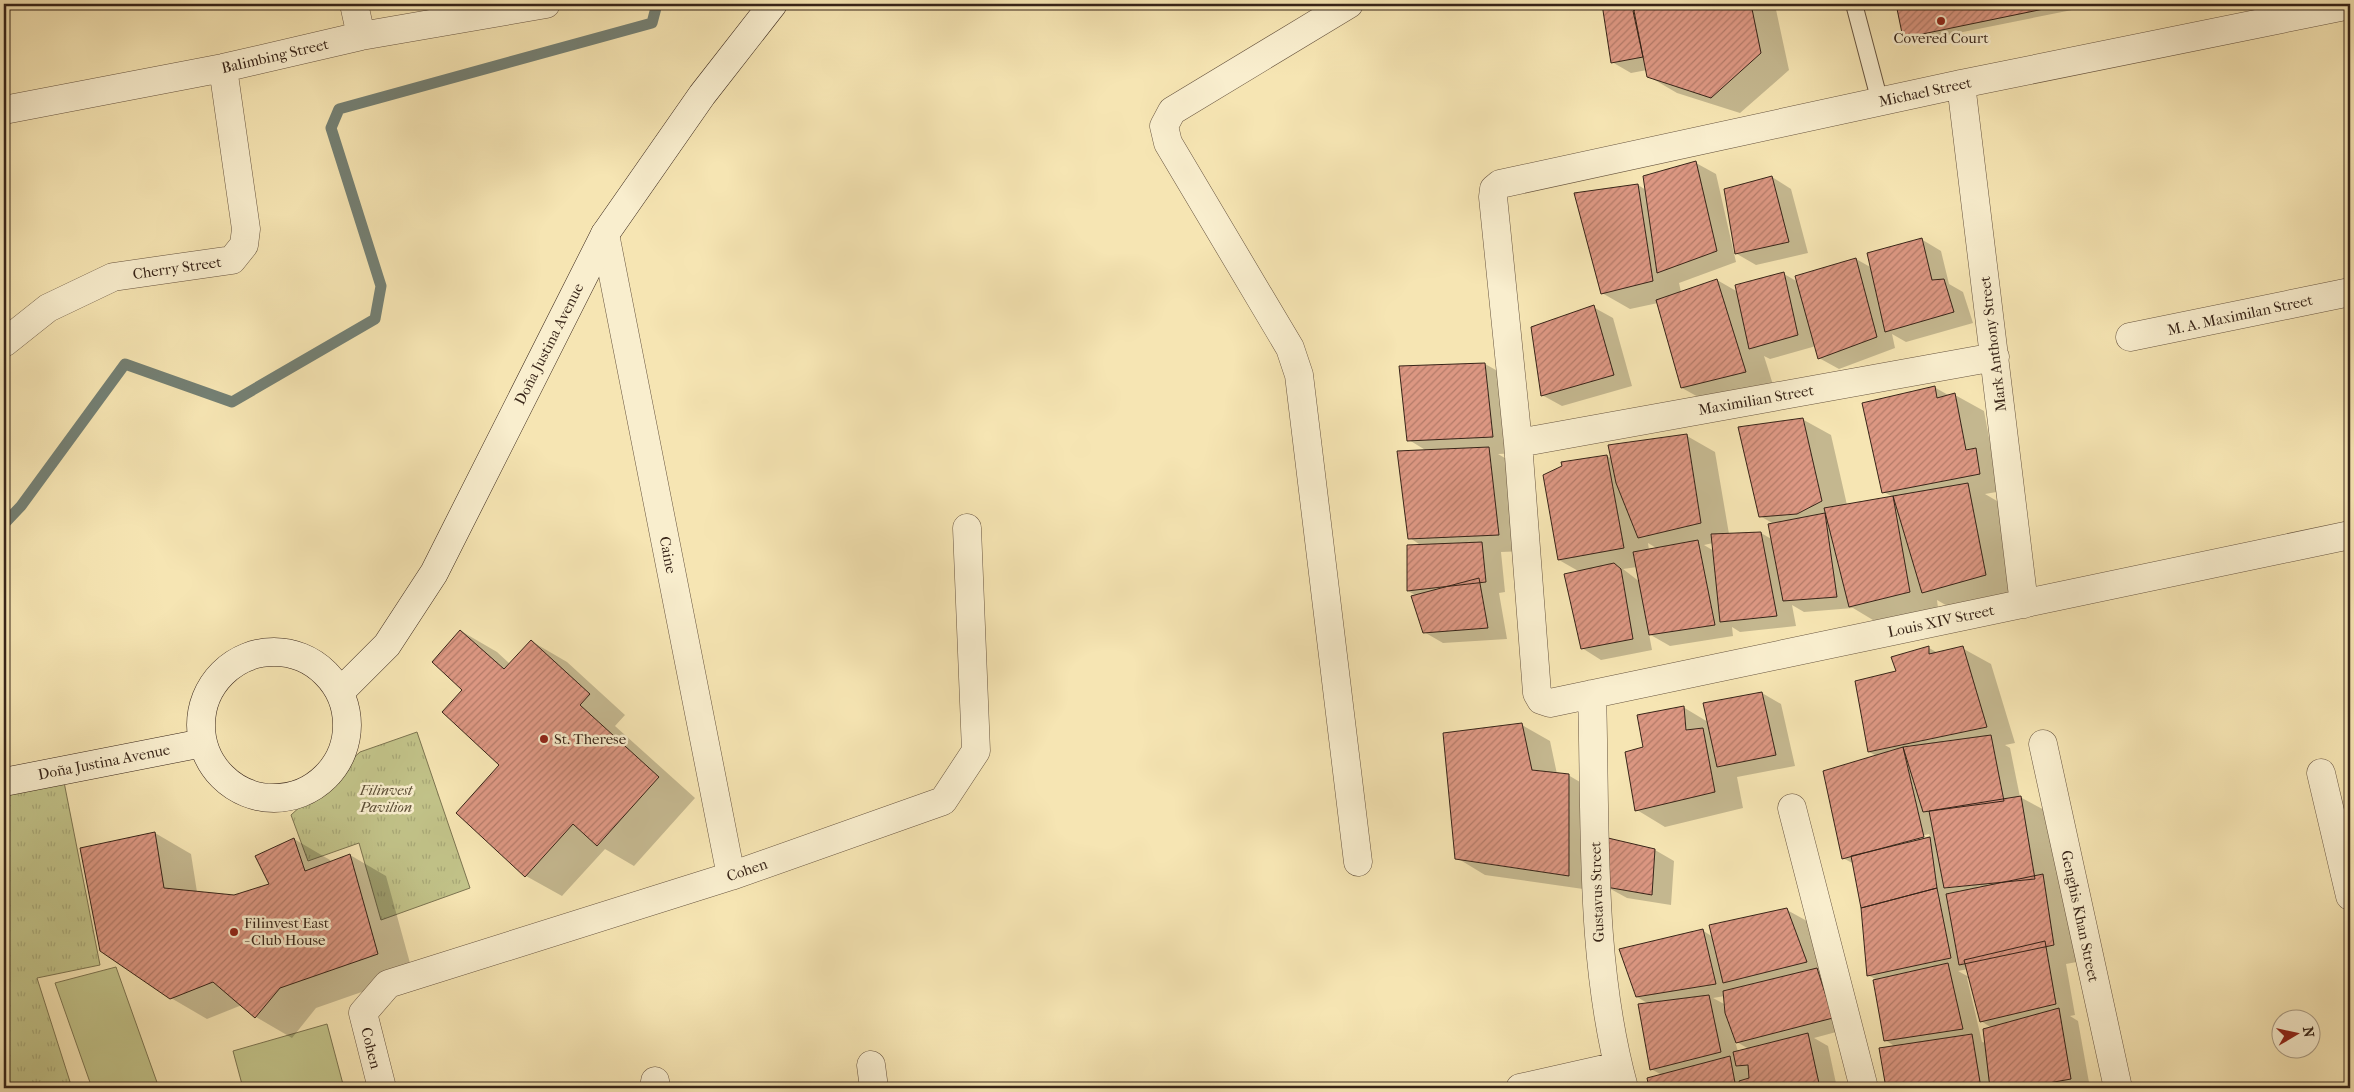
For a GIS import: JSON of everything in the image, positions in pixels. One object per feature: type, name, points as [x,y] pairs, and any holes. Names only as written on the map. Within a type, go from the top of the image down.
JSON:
[{"type":"street","points":[[354,4],[361,36]]},
{"type":"street","name":"Balimbing Street","points":[[4,110],[223,68],[361,36],[546,4]]},
{"type":"street","name":"Doña Justina Avenue","points":[[340,692],[387,645],[434,573],[605,234],[702,95],[773,4]]},
{"type":"street","points":[[1349,4],[1172,111],[1164,126],[1168,143],[1290,348],[1298,374],[1358,862]]},
{"type":"street","name":"Michael Street","points":[[1518,443],[1493,197],[1494,189],[1500,184],[1961,84],[2350,5]]},
{"type":"street","name":"Cherry Street","points":[[4,343],[48,308],[113,277],[232,260],[244,245],[246,229],[223,68]]},
{"type":"street","name":"Mark Anthony Street","points":[[1961,84],[2024,604]]},
{"type":"street","name":"Caine","points":[[605,234],[731,876]]},
{"type":"street","name":"M. A. Maximilan Street","points":[[2130,337],[2350,292]]},
{"type":"street","name":"Maximilian Street","points":[[1518,443],[1994,357]]},
{"type":"street","name":"Louis XIV Street","points":[[1518,443],[1537,693],[1541,700],[1550,703],[2350,535]]},
{"type":"street","name":"Cohen","points":[[382,1088],[363,1013],[388,984],[731,876],[943,801],[976,751],[967,528]]},
{"type":"street","points":[[275,651],[301,656],[324,670],[340,692],[347,716],[346,740],[337,763],[321,781],[300,794],[276,798],[252,795],[230,784],[214,766],[203,743],[202,716],[209,691],[226,669],[248,656],[275,651]]},
{"type":"street","name":"Gustavus Street","points":[[1592,694],[1599,954],[1621,1077]]},
{"type":"street","name":"Doña Justina Avenue","points":[[4,782],[203,743]]},
{"type":"street","name":"Genghis Khan Street","points":[[2042,744],[2118,1088]]},
{"type":"street","points":[[2321,773],[2350,896]]},
{"type":"street","points":[[1792,808],[1864,1088]]},
{"type":"street","points":[[1520,1088],[1621,1077]]},
{"type":"lane","points":[[1854,4],[1880,102]]},
{"type":"green space","name":"Filinvest Pavilion","points":[[417,732],[470,888],[381,920],[359,843],[308,861],[291,815],[360,752]]},
{"type":"green space","points":[[64,782],[100,965],[37,978],[72,1088],[4,1088],[4,793]]},
{"type":"green space","points":[[116,967],[159,1088],[92,1088],[55,983]]},
{"type":"green space","points":[[327,1024],[344,1088],[243,1088],[233,1051]]},
{"type":"building","points":[[1602,4],[1641,4],[1633,11],[1643,57],[1611,63]]},
{"type":"building","points":[[1641,4],[1751,4],[1761,53],[1711,98],[1647,77],[1634,11]]},
{"type":"building","name":"Covered Court","points":[[1896,4],[2063,4],[2063,5],[1903,38]]},
{"type":"building","points":[[1696,161],[1717,251],[1657,273],[1643,176]]},
{"type":"building","points":[[1772,176],[1789,242],[1735,254],[1724,189]]},
{"type":"building","points":[[1638,184],[1653,281],[1601,294],[1574,193]]},
{"type":"building","points":[[1922,238],[1932,280],[1944,279],[1954,312],[1885,332],[1867,253]]},
{"type":"building","points":[[1856,258],[1877,337],[1818,359],[1795,276]]},
{"type":"building","points":[[1784,272],[1798,335],[1749,349],[1735,285]]},
{"type":"building","points":[[1717,279],[1746,372],[1681,388],[1656,300]]},
{"type":"building","points":[[1594,305],[1614,375],[1541,396],[1531,327]]},
{"type":"building","points":[[1485,363],[1493,437],[1407,441],[1399,366]]},
{"type":"building","points":[[1935,386],[1937,398],[1955,393],[1966,450],[1976,448],[1980,474],[1882,493],[1862,403]]},
{"type":"building","points":[[1803,418],[1822,501],[1797,514],[1759,517],[1738,427]]},
{"type":"building","points":[[1687,434],[1701,523],[1638,538],[1616,483],[1608,445]]},
{"type":"building","points":[[1489,447],[1499,535],[1408,539],[1397,451]]},
{"type":"building","points":[[1607,455],[1624,548],[1558,560],[1543,475],[1562,466],[1561,462]]},
{"type":"building","points":[[1968,483],[1986,575],[1922,593],[1893,496]]},
{"type":"building","points":[[1893,496],[1910,592],[1849,607],[1824,508]]},
{"type":"building","points":[[1825,513],[1837,597],[1783,601],[1768,524]]},
{"type":"building","points":[[1761,532],[1777,616],[1720,622],[1711,534]]},
{"type":"building","points":[[1698,540],[1715,625],[1649,635],[1633,552]]},
{"type":"building","points":[[1482,542],[1486,582],[1407,591],[1407,545]]},
{"type":"building","points":[[1614,563],[1621,569],[1633,639],[1581,649],[1564,574]]},
{"type":"building","points":[[1479,578],[1488,628],[1423,633],[1411,596]]},
{"type":"building","name":"St. Therese","points":[[460,630],[504,669],[531,640],[590,694],[580,705],[659,777],[597,846],[573,824],[525,877],[456,813],[499,765],[442,712],[462,690],[432,662]]},
{"type":"building","points":[[1929,646],[1929,654],[1963,646],[1987,727],[1868,752],[1855,681],[1896,671],[1891,657]]},
{"type":"building","points":[[1762,692],[1776,755],[1717,767],[1703,703]]},
{"type":"building","points":[[1684,706],[1686,730],[1703,728],[1715,792],[1635,811],[1625,752],[1643,747],[1637,715]]},
{"type":"building","points":[[1522,723],[1532,770],[1569,774],[1569,876],[1455,859],[1443,733]]},
{"type":"building","points":[[1991,735],[2004,801],[1923,812],[1903,747]]},
{"type":"building","points":[[1903,747],[1924,837],[1842,859],[1823,771]]},
{"type":"building","points":[[2021,796],[2035,879],[1944,888],[1929,811]]},
{"type":"building","name":"Filinvest East - Club House","points":[[155,832],[164,888],[234,895],[269,884],[255,856],[294,838],[305,871],[350,854],[378,954],[280,988],[255,1018],[213,982],[170,999],[100,951],[80,848]]},
{"type":"building","points":[[1930,837],[1937,888],[1861,908],[1851,856]]},
{"type":"building","points":[[1608,838],[1655,849],[1652,895],[1606,887]]},
{"type":"building","points":[[2043,874],[2054,945],[1959,965],[1946,894]]},
{"type":"building","points":[[1937,888],[1951,958],[1867,976],[1861,908]]},
{"type":"building","points":[[1787,908],[1807,962],[1723,983],[1709,925]]},
{"type":"building","points":[[1703,929],[1716,984],[1636,997],[1619,949]]},
{"type":"building","points":[[2045,941],[2056,1004],[1980,1022],[1964,960]]},
{"type":"building","points":[[1948,963],[1963,1029],[1884,1041],[1873,980]]},
{"type":"building","points":[[1817,968],[1833,1018],[1736,1043],[1725,1013],[1723,991]]},
{"type":"building","points":[[1709,995],[1721,1052],[1650,1070],[1638,1004]]},
{"type":"building","points":[[2059,1008],[2071,1079],[2021,1088],[1990,1088],[1983,1029]]},
{"type":"building","points":[[1808,1033],[1820,1088],[1741,1088],[1739,1081],[1749,1078],[1748,1065],[1736,1066],[1733,1052]]},
{"type":"building","points":[[1972,1034],[1981,1088],[1886,1088],[1879,1048]]},
{"type":"building","points":[[1730,1056],[1736,1088],[1649,1088],[1647,1078]]},
{"type":"waterway","points":[[4,524],[21,506],[125,364],[232,402],[375,319],[381,286],[331,128],[339,109],[652,23],[657,4]]},
{"type":"place","name":"Covered Court","points":[[1941,21]]},
{"type":"place","name":"St. Therese","points":[[544,739]]},
{"type":"place","name":"Filinvest East - Club House","points":[[234,932]]}]
